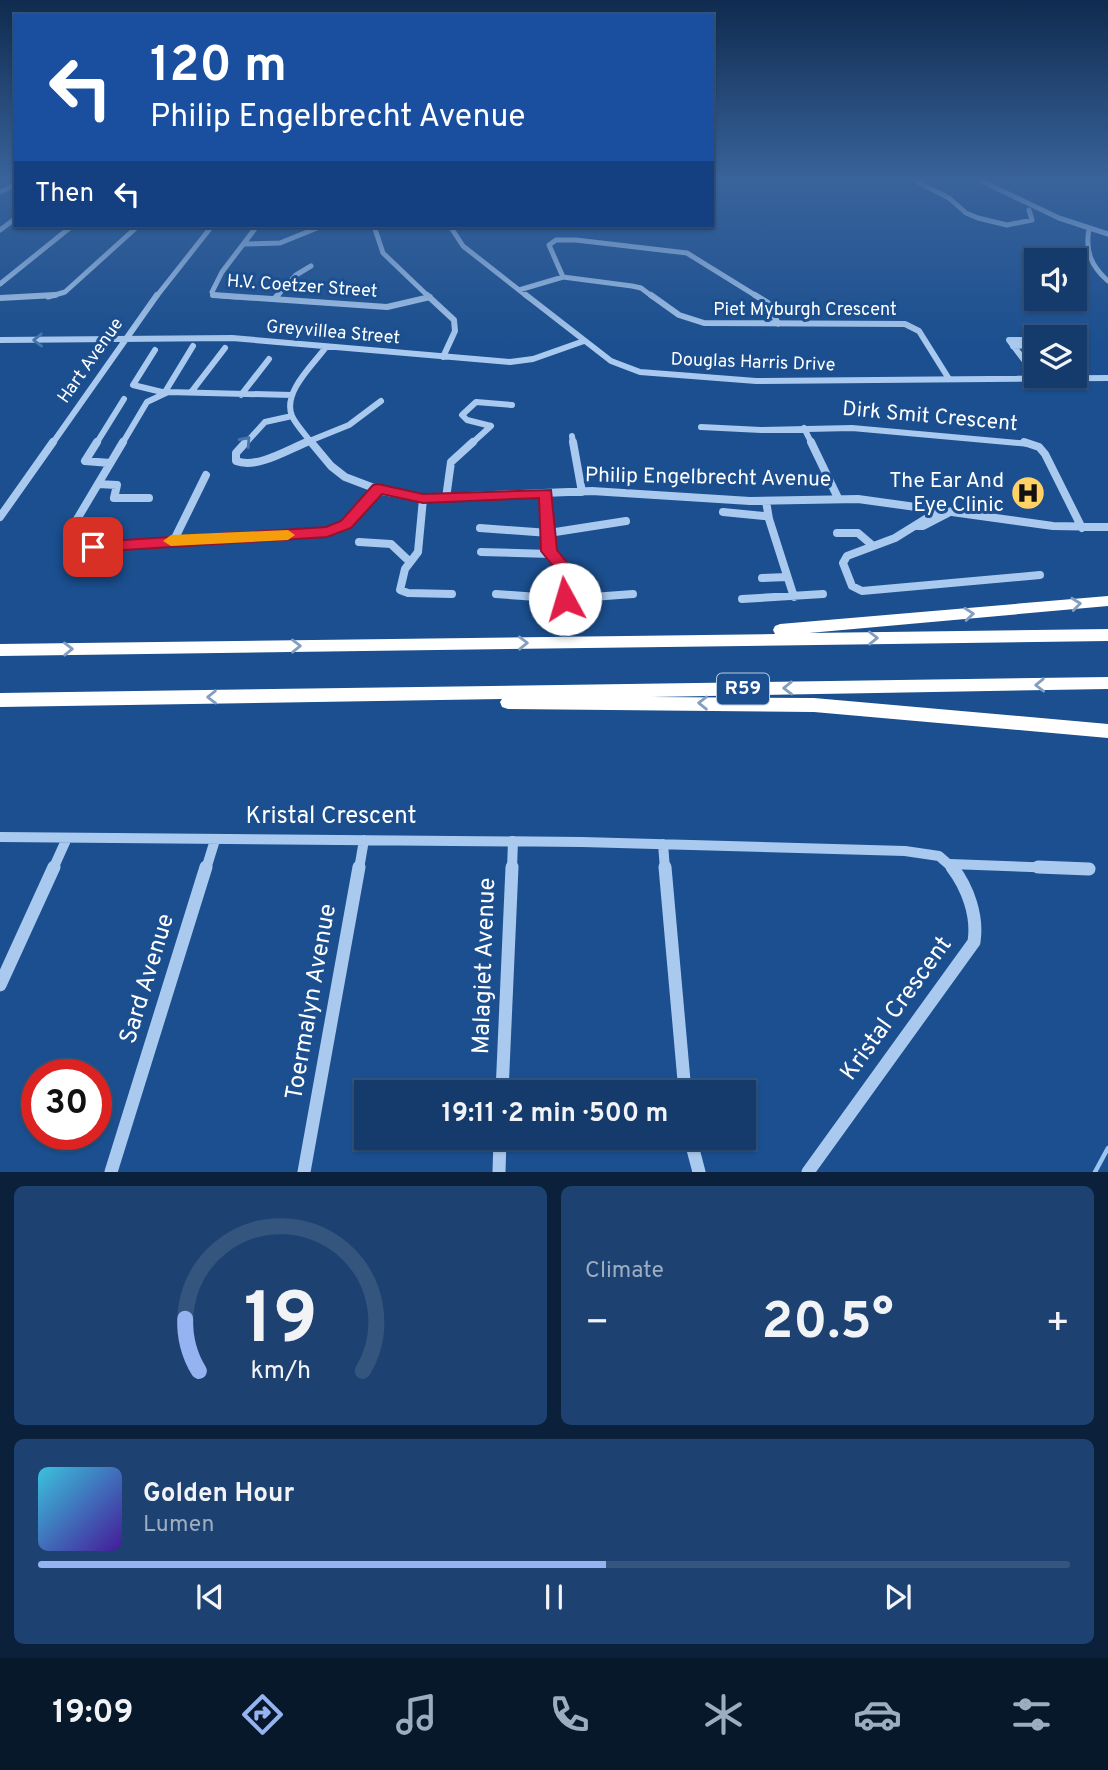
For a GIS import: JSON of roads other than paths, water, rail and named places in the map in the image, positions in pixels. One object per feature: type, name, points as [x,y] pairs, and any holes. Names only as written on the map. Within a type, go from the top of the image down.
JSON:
[{"type":"highway","points":[[706,640],[756,632],[1108,601]]},
{"type":"highway","points":[[0,650],[1108,635]]},
{"type":"highway","name":"R59","points":[[0,700],[1108,683]]},
{"type":"highway","points":[[378,694],[417,702],[814,705],[1108,731]]},
{"type":"street","points":[[0,284],[61,235]]},
{"type":"street","points":[[0,298],[42,298],[62,293],[128,235]]},
{"type":"street","name":"Hart Avenue","points":[[0,517],[174,271],[205,235]]},
{"type":"street","name":"H.V. Coetzer Street","points":[[251,235],[222,272],[212,293],[390,307],[429,297]]},
{"type":"street","points":[[244,244],[280,243],[301,235]]},
{"type":"street","points":[[377,235],[383,253],[453,318],[456,326],[443,357]]},
{"type":"street","name":"Douglas Harris Drive","points":[[455,235],[460,244],[584,341],[622,366],[668,376],[737,380],[1024,377]]},
{"type":"street","points":[[1088,235],[1086,241],[1091,263],[1108,281]]},
{"type":"street","points":[[563,277],[549,247],[550,243],[556,240],[685,252],[766,302],[778,324]]},
{"type":"street","points":[[276,298],[296,275],[311,266]]},
{"type":"street","name":"Piet Myburgh Crescent","points":[[519,290],[563,277],[639,287],[679,315],[698,322],[908,325],[920,333],[949,379]]},
{"type":"street","name":"Greyvillea Street","points":[[0,340],[232,338],[516,362],[584,341]]},
{"type":"street","points":[[1024,345],[1013,346],[1024,360]]},
{"type":"street","points":[[192,346],[164,392],[147,402],[70,531],[72,542],[85,547],[335,531],[346,525],[378,489]]},
{"type":"street","points":[[326,346],[292,395],[289,409],[292,416],[265,422],[236,453],[236,461],[251,463],[312,440],[357,421],[381,401]]},
{"type":"street","points":[[192,391],[225,348]]},
{"type":"street","points":[[155,350],[133,385],[137,388],[164,392],[292,395]]},
{"type":"street","points":[[241,395],[269,359]]},
{"type":"street","name":"Douglas Harris Drive","points":[[1087,378],[1108,378]]},
{"type":"street","points":[[110,463],[85,461],[124,398]]},
{"type":"street","points":[[446,498],[451,462],[491,426],[464,419],[463,414],[476,402],[512,405]]},
{"type":"street","name":"Philip Engelbrecht Avenue","points":[[292,416],[342,475],[378,489],[423,499],[611,491],[762,501],[838,498],[877,500],[1082,528],[1108,527]]},
{"type":"street","points":[[701,427],[749,430],[804,428],[838,498]]},
{"type":"street","name":"Dirk Smit Crescent","points":[[804,428],[852,428],[1034,445],[1045,454],[1082,528]]},
{"type":"street","points":[[572,436],[582,492]]},
{"type":"street","points":[[174,540],[206,475]]},
{"type":"street","points":[[98,484],[117,485],[112,496],[115,498],[149,498]]},
{"type":"street","points":[[546,493],[551,554],[566,573],[565,599]]},
{"type":"street","points":[[423,499],[418,552],[403,571],[400,590],[452,594]]},
{"type":"street","points":[[762,501],[794,597]]},
{"type":"street","points":[[916,526],[917,522],[940,510]]},
{"type":"street","points":[[952,511],[891,540],[851,553],[844,559],[847,574],[857,590],[1040,575]]},
{"type":"street","points":[[723,512],[766,517]]},
{"type":"street","points":[[480,528],[549,533],[626,521]]},
{"type":"street","points":[[837,533],[858,533],[872,545]]},
{"type":"street","points":[[359,542],[391,544],[411,562]]},
{"type":"street","points":[[481,552],[551,554]]},
{"type":"street","points":[[762,578],[787,577]]},
{"type":"street","points":[[495,594],[565,599],[633,594]]},
{"type":"street","points":[[742,600],[823,594]]},
{"type":"street","name":"Kristal Crescent","points":[[0,838],[513,841],[905,851],[934,855],[950,864],[958,874],[976,929],[974,942],[808,1171]]},
{"type":"street","points":[[0,985],[67,838]]},
{"type":"street","name":"Sard Avenue","points":[[111,1171],[215,839]]},
{"type":"street","name":"Toermalyn Avenue","points":[[304,1171],[364,840]]},
{"type":"street","name":"Malagiet Avenue","points":[[503,1080],[513,841]]},
{"type":"street","points":[[663,844],[684,1080]]},
{"type":"street","name":"Kristal Crescent","points":[[950,864],[1089,869]]},
{"type":"street","points":[[499,1171],[500,1150]]},
{"type":"street","points":[[692,1150],[699,1171]]},
{"type":"waterway","points":[[1095,1172],[1108,1148]]},
{"type":"place","name":"The Ear And Eye Clinic","points":[[1028,493]]}]
